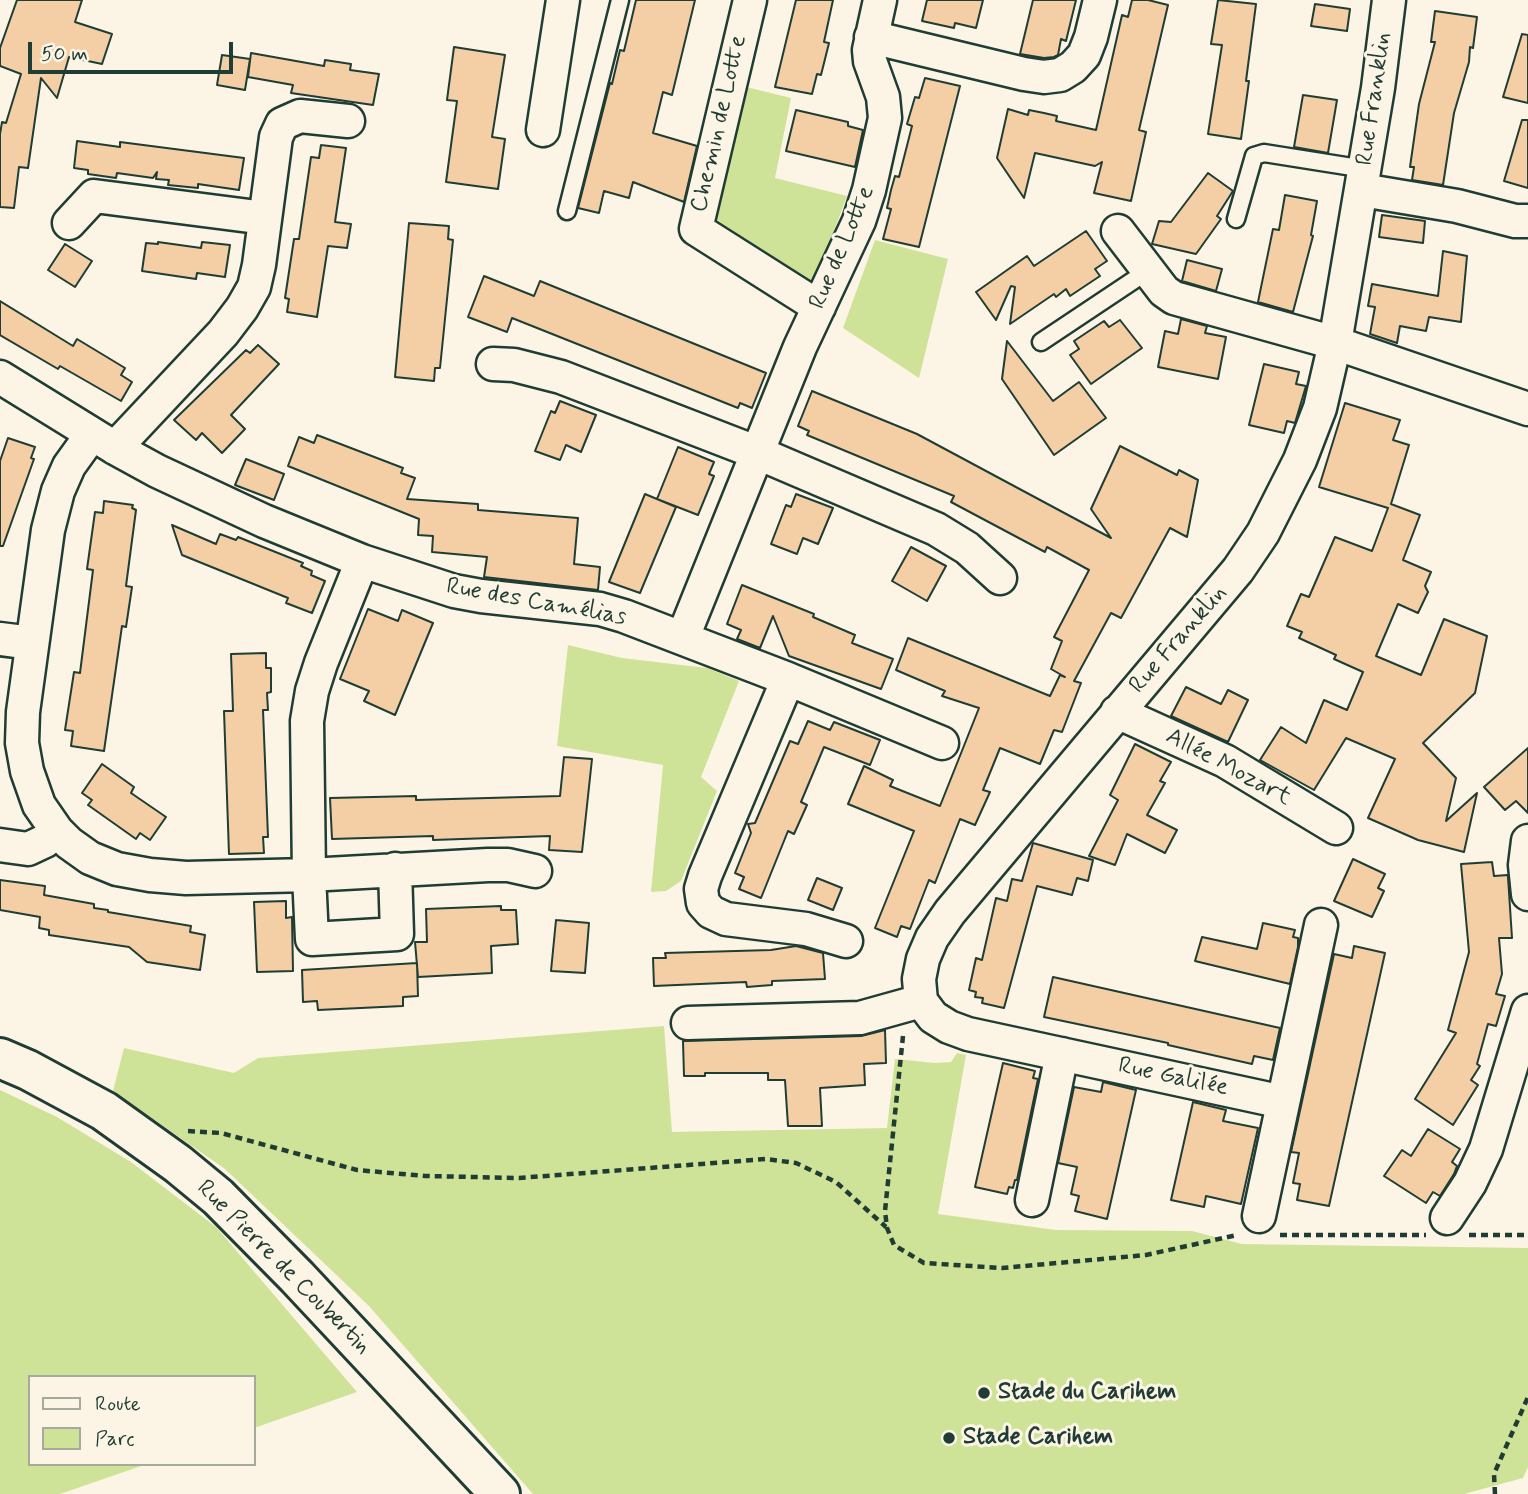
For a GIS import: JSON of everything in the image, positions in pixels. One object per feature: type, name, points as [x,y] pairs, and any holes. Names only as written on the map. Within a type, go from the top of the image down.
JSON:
[{"type":"street","name":"Chemin de Lotte","points":[[750,0],[696,229],[819,307]]},
{"type":"street","name":"Rue de Lotte","points":[[683,637],[800,347],[864,208],[883,132],[885,108],[870,61],[871,37],[880,0]]},
{"type":"street","points":[[871,37],[1024,74],[1044,77],[1060,75],[1073,67],[1084,55],[1100,0]]},
{"type":"street","name":"Rue Franklin","points":[[914,1003],[923,959],[932,938],[950,912],[1238,570],[1263,533],[1296,468],[1312,430],[1329,374],[1364,180],[1388,0]]},
{"type":"street","points":[[543,130],[558,1]]},
{"type":"street","points":[[348,121],[300,116],[282,124],[276,136],[257,276],[242,308],[223,333],[103,441],[69,467],[58,491],[48,530],[32,643],[23,712],[22,743],[27,771],[39,805],[69,844],[90,858],[117,869],[150,876],[186,878],[309,874],[488,865],[508,865],[536,871]]},
{"type":"street","points":[[1364,180],[1515,221],[1528,222]]},
{"type":"street","points":[[69,223],[94,196],[265,218]]},
{"type":"street","points":[[1118,231],[1164,291],[1174,298],[1335,343],[1528,409]]},
{"type":"street","points":[[493,364],[536,370],[561,377],[758,453],[936,529],[967,548],[1000,578]]},
{"type":"street","name":"Rue des Camélias","points":[[0,377],[103,441],[206,494],[362,561],[454,591],[600,609],[683,637],[942,743]]},
{"type":"street","points":[[362,561],[321,663],[312,691],[307,721],[312,939],[397,934],[395,869]]},
{"type":"street","points":[[0,639],[32,643]]},
{"type":"street","points":[[788,679],[705,876],[701,888],[703,903],[710,912],[726,919],[806,929],[846,941]]},
{"type":"street","name":"Allée Mozart","points":[[1117,712],[1225,761],[1336,828]]},
{"type":"street","points":[[0,845],[28,849],[45,841],[57,831]]},
{"type":"street","points":[[1528,841],[1525,865],[1528,894]]},
{"type":"street","points":[[1260,1228],[1283,1102],[1321,925]]},
{"type":"street","points":[[688,1023],[860,1018],[914,1003]]},
{"type":"street","name":"Rue Galilée","points":[[914,1003],[948,1027],[968,1034],[1283,1102]]},
{"type":"street","points":[[1448,1229],[1486,1149],[1528,1011]]},
{"type":"street","points":[[1032,1199],[1062,1054]]},
{"type":"street","name":"Rue Pierre de Coubertin","points":[[0,1058],[104,1111],[218,1197],[500,1494]]},
{"type":"lane","points":[[567,211],[620,0]]},
{"type":"lane","points":[[1236,219],[1254,156],[1264,153],[1364,180]]},
{"type":"lane","points":[[1041,342],[1149,270]]},
{"type":"path","points":[[914,1003],[885,1211],[887,1228],[894,1245],[924,1263],[1002,1269],[1146,1255],[1260,1228],[1448,1229],[1528,1235]]},
{"type":"path","points":[[148,1142],[165,1134],[188,1130],[221,1133],[357,1170],[425,1176],[519,1178],[766,1159],[796,1163],[836,1182],[887,1228]]},
{"type":"path","points":[[1495,1494],[1494,1474],[1528,1397]]},
{"type":"green space","points":[[738,85],[791,98],[775,178],[847,196],[812,289],[707,224]]},
{"type":"green space","points":[[875,240],[948,259],[919,378],[843,328]]},
{"type":"green space","points":[[568,645],[622,658],[707,668],[739,681],[701,777],[717,791],[681,881],[666,891],[651,892],[663,765],[557,746]]},
{"type":"green space","points":[[664,1026],[672,1132],[887,1128],[895,1059],[935,1063],[951,1062],[957,1053],[966,1055],[938,1214],[1056,1230],[1192,1231],[1242,1244],[1528,1248],[1528,1467],[1523,1478],[1464,1494],[533,1494],[369,1306],[225,1169],[113,1091],[124,1048],[234,1073],[258,1058]]},
{"type":"green space","points":[[0,1090],[57,1117],[131,1162],[216,1227],[357,1392],[256,1427],[256,1375],[28,1375],[28,1466],[141,1466],[60,1494],[0,1494]]},
{"type":"building","points":[[17,0],[82,0],[75,22],[112,34],[102,64],[69,57],[57,98],[41,78],[28,168],[19,167],[14,208],[0,207],[0,134],[21,74],[0,66],[0,48]]},
{"type":"building","points":[[636,0],[695,0],[672,95],[663,92],[653,133],[697,146],[684,202],[633,182],[629,198],[604,191],[599,213],[578,208],[610,83],[612,84],[620,50],[624,51]]},
{"type":"building","points":[[796,0],[833,0],[824,42],[829,43],[821,75],[817,74],[812,94],[775,87]]},
{"type":"building","points":[[927,0],[983,0],[976,28],[955,23],[954,28],[922,21]]},
{"type":"building","points":[[1033,0],[1076,0],[1066,41],[1061,39],[1058,55],[1054,57],[1020,54]]},
{"type":"building","points":[[1132,0],[1148,0],[1168,5],[1139,130],[1146,132],[1131,201],[1094,193],[1102,162],[1095,166],[1035,153],[1024,198],[997,158],[1008,109],[1028,115],[1029,110],[1057,116],[1056,121],[1096,130],[1122,15],[1128,17]]},
{"type":"building","points":[[1218,0],[1256,4],[1241,139],[1208,134],[1222,45],[1211,44]]},
{"type":"building","points":[[1315,4],[1350,9],[1347,31],[1311,26]]},
{"type":"building","points":[[1435,11],[1477,17],[1473,48],[1470,47],[1469,62],[1454,113],[1443,185],[1412,180],[1414,167],[1410,167],[1419,104],[1435,42],[1431,42]]},
{"type":"building","points":[[1522,34],[1528,35],[1528,103],[1503,97]]},
{"type":"building","points":[[454,47],[505,55],[492,137],[505,139],[498,189],[446,182],[457,101],[447,100]]},
{"type":"building","points":[[251,53],[324,66],[325,60],[351,64],[350,70],[379,74],[373,105],[291,93],[293,85],[248,77]]},
{"type":"building","points":[[222,55],[250,59],[245,90],[217,85]]},
{"type":"building","points":[[925,78],[960,86],[919,247],[883,239],[891,209],[887,208],[891,190],[895,176],[899,177],[912,126],[907,124],[915,97],[919,98]]},
{"type":"building","points":[[1303,95],[1337,100],[1328,153],[1294,147]]},
{"type":"building","points":[[796,110],[848,122],[848,126],[863,130],[855,167],[786,151]]},
{"type":"building","points":[[1522,120],[1528,120],[1528,188],[1504,181]]},
{"type":"building","points":[[77,141],[120,147],[120,142],[244,158],[239,190],[198,184],[198,188],[168,185],[169,180],[156,179],[157,172],[153,178],[117,173],[116,178],[88,174],[88,170],[74,168]]},
{"type":"building","points":[[321,145],[346,148],[335,222],[351,224],[347,248],[328,246],[317,317],[287,312],[289,299],[285,298],[294,239],[299,239],[311,157],[319,158]]},
{"type":"building","points":[[1208,173],[1233,191],[1217,216],[1221,219],[1196,254],[1152,244],[1159,221],[1171,222]]},
{"type":"building","points":[[1285,195],[1317,201],[1311,235],[1313,236],[1293,312],[1258,302],[1273,229],[1279,230]]},
{"type":"building","points":[[1382,215],[1425,221],[1423,243],[1379,237]]},
{"type":"building","points":[[409,223],[449,226],[448,239],[453,240],[440,368],[435,368],[434,381],[395,377]]},
{"type":"building","points":[[1086,231],[1107,261],[1095,269],[1100,276],[1070,296],[1066,289],[1056,297],[1054,294],[1010,324],[1015,287],[1011,286],[996,320],[976,292],[1027,256],[1034,266]]},
{"type":"building","points":[[202,242],[230,245],[225,277],[197,273],[196,279],[142,271],[146,243],[201,248]]},
{"type":"building","points":[[65,244],[92,261],[75,287],[48,270]]},
{"type":"building","points":[[1443,251],[1467,256],[1461,322],[1429,317],[1426,331],[1400,326],[1397,343],[1370,334],[1375,307],[1368,306],[1372,284],[1438,296]]},
{"type":"building","points":[[1187,260],[1222,269],[1216,291],[1182,281]]},
{"type":"building","points":[[484,276],[534,296],[540,281],[766,373],[752,408],[740,403],[738,408],[512,318],[507,332],[468,317]]},
{"type":"building","points":[[0,301],[73,346],[77,339],[125,368],[121,375],[132,382],[121,401],[0,335]]},
{"type":"building","points":[[1181,319],[1207,326],[1205,333],[1226,337],[1218,379],[1158,367],[1165,331],[1178,334]]},
{"type":"building","points":[[1120,320],[1142,348],[1091,384],[1070,355],[1079,349],[1074,341],[1104,321],[1109,327]]},
{"type":"building","points":[[1007,341],[1053,401],[1079,382],[1106,418],[1054,455],[1002,379]]},
{"type":"building","points":[[258,345],[279,364],[231,415],[245,429],[222,453],[202,433],[196,440],[174,420],[246,350],[250,353]]},
{"type":"building","points":[[1264,364],[1299,372],[1296,384],[1306,386],[1295,423],[1287,421],[1284,433],[1249,425]]},
{"type":"building","points":[[812,391],[917,434],[1111,538],[1091,509],[1120,446],[1177,475],[1179,470],[1198,480],[1187,537],[1170,528],[1121,618],[1111,613],[1074,681],[1081,683],[1062,732],[1054,730],[1040,764],[1000,748],[983,790],[990,792],[975,825],[960,819],[935,883],[929,880],[910,929],[901,926],[897,937],[875,928],[914,831],[848,804],[864,766],[893,780],[890,786],[940,806],[979,708],[942,696],[945,691],[896,670],[908,638],[1050,696],[1060,675],[1065,677],[1051,669],[1062,641],[1054,637],[1089,570],[1047,547],[1045,552],[951,502],[954,496],[807,435],[809,431],[798,426]]},
{"type":"building","points":[[560,401],[596,415],[581,452],[566,445],[560,460],[535,451],[551,411],[555,413]]},
{"type":"building","points":[[1345,403],[1400,420],[1393,440],[1409,445],[1391,504],[1420,515],[1403,560],[1431,572],[1425,586],[1428,592],[1418,613],[1398,604],[1376,656],[1421,675],[1444,619],[1487,636],[1475,693],[1423,743],[1456,778],[1446,821],[1477,793],[1464,852],[1418,840],[1368,818],[1395,759],[1346,738],[1314,790],[1260,760],[1281,727],[1306,743],[1324,700],[1347,710],[1363,672],[1334,659],[1336,655],[1299,638],[1302,632],[1287,626],[1301,594],[1309,597],[1335,537],[1372,551],[1388,508],[1319,487]]},
{"type":"building","points":[[317,435],[403,468],[401,473],[415,478],[407,499],[478,504],[478,510],[578,518],[574,564],[600,567],[598,590],[484,577],[487,557],[432,552],[433,536],[418,535],[419,519],[288,466],[299,437],[314,443]]},
{"type":"building","points":[[8,438],[35,447],[31,458],[34,459],[3,546],[0,546],[0,461]]},
{"type":"building","points":[[678,447],[714,462],[709,474],[714,476],[698,515],[657,499]]},
{"type":"building","points":[[246,459],[284,474],[274,500],[235,485]]},
{"type":"building","points":[[645,494],[676,507],[640,593],[609,582]]},
{"type":"building","points":[[796,494],[833,508],[818,544],[803,538],[797,554],[771,544],[786,505],[791,507]]},
{"type":"building","points":[[104,501],[133,505],[132,508],[136,510],[126,586],[132,587],[126,627],[122,626],[104,751],[71,746],[73,731],[65,730],[74,672],[80,673],[93,570],[87,569],[95,512],[103,513]]},
{"type":"building","points":[[172,525],[216,544],[220,534],[236,540],[238,537],[303,563],[301,566],[312,571],[311,575],[325,581],[312,613],[286,603],[288,598],[182,555]]},
{"type":"building","points":[[911,547],[946,566],[927,601],[892,581]]},
{"type":"building","points":[[742,585],[814,614],[813,617],[855,635],[852,643],[893,659],[881,689],[789,656],[773,616],[760,648],[737,639],[741,630],[727,624]]},
{"type":"building","points":[[368,609],[398,621],[402,610],[433,623],[395,715],[364,701],[369,691],[340,679]]},
{"type":"building","points":[[266,653],[266,668],[271,668],[271,692],[267,693],[268,710],[263,710],[268,837],[263,837],[264,853],[229,854],[224,711],[233,711],[231,654]]},
{"type":"building","points":[[1186,687],[1221,704],[1228,690],[1248,700],[1228,742],[1171,716]]},
{"type":"building","points":[[808,721],[830,730],[834,722],[880,740],[870,765],[824,747],[801,802],[807,805],[794,834],[788,831],[761,898],[739,889],[744,877],[735,873],[751,833],[748,824],[755,823],[790,741],[798,744]]},
{"type":"building","points":[[1135,744],[1171,762],[1160,781],[1165,783],[1147,815],[1177,830],[1165,853],[1127,834],[1115,865],[1089,856],[1118,800],[1110,795]]},
{"type":"building","points":[[1528,748],[1528,813],[1516,801],[1505,810],[1484,787]]},
{"type":"building","points":[[564,757],[592,759],[582,852],[549,850],[550,836],[433,840],[433,836],[332,839],[330,798],[416,796],[416,800],[560,796]]},
{"type":"building","points":[[102,764],[134,787],[131,793],[166,817],[150,840],[140,833],[136,839],[88,805],[92,800],[82,793]]},
{"type":"building","points":[[1033,843],[1093,860],[1088,881],[1077,878],[1072,895],[1037,886],[1004,1008],[982,1003],[983,998],[975,997],[976,992],[969,990],[976,958],[982,960],[996,898],[1007,901],[1012,879],[1022,881]]},
{"type":"building","points":[[1353,859],[1385,874],[1378,888],[1384,891],[1372,917],[1334,901]]},
{"type":"building","points":[[1492,862],[1494,876],[1508,875],[1512,938],[1499,938],[1502,974],[1496,994],[1505,996],[1496,1026],[1488,1024],[1477,1064],[1480,1066],[1471,1080],[1478,1085],[1453,1125],[1415,1099],[1456,1033],[1448,1030],[1469,952],[1461,864]]},
{"type":"building","points":[[817,878],[842,888],[833,910],[808,900]]},
{"type":"building","points":[[0,880],[45,886],[44,895],[94,904],[94,908],[108,912],[191,926],[190,932],[205,935],[200,970],[147,962],[129,947],[49,935],[49,930],[39,928],[40,917],[0,910]]},
{"type":"building","points":[[286,901],[286,918],[292,917],[293,971],[257,972],[254,902]]},
{"type":"building","points":[[501,906],[501,910],[516,910],[518,944],[491,946],[492,973],[418,977],[415,942],[427,942],[426,909]]},
{"type":"building","points":[[556,920],[589,923],[585,973],[551,971]]},
{"type":"building","points":[[1263,923],[1295,930],[1293,937],[1298,938],[1298,947],[1290,984],[1195,961],[1202,937],[1257,949]]},
{"type":"building","points":[[796,946],[823,953],[825,979],[772,981],[772,985],[747,987],[746,982],[654,986],[653,958],[666,958],[665,953],[771,950]]},
{"type":"building","points":[[1354,946],[1385,953],[1329,1206],[1297,1200],[1300,1184],[1293,1183],[1299,1153],[1291,1152],[1334,954],[1352,958]]},
{"type":"building","points":[[417,963],[418,996],[403,997],[403,1006],[318,1010],[317,1001],[303,1002],[302,970]]},
{"type":"building","points":[[1053,977],[1280,1028],[1273,1060],[1254,1056],[1252,1064],[1044,1017]]},
{"type":"building","points":[[885,1030],[886,1063],[864,1064],[865,1085],[820,1088],[822,1126],[788,1126],[785,1080],[768,1080],[768,1073],[705,1073],[705,1076],[684,1076],[683,1041],[861,1036]]},
{"type":"building","points":[[1003,1063],[1035,1071],[1033,1078],[1038,1079],[1017,1180],[1013,1188],[1009,1187],[1007,1194],[975,1187]]},
{"type":"building","points":[[1103,1082],[1136,1090],[1107,1219],[1075,1211],[1079,1196],[1071,1194],[1077,1167],[1058,1163],[1074,1087],[1101,1092]]},
{"type":"building","points":[[1193,1102],[1226,1110],[1223,1121],[1258,1128],[1241,1204],[1206,1196],[1204,1207],[1171,1200]]},
{"type":"building","points":[[1428,1129],[1460,1149],[1452,1162],[1457,1166],[1454,1174],[1440,1196],[1433,1192],[1426,1203],[1384,1176],[1402,1150],[1411,1156]]},
{"type":"place","name":"Stade du Carihem","points":[[984,1393]]},
{"type":"place","name":"Stade Carihem","points":[[949,1438]]}]
